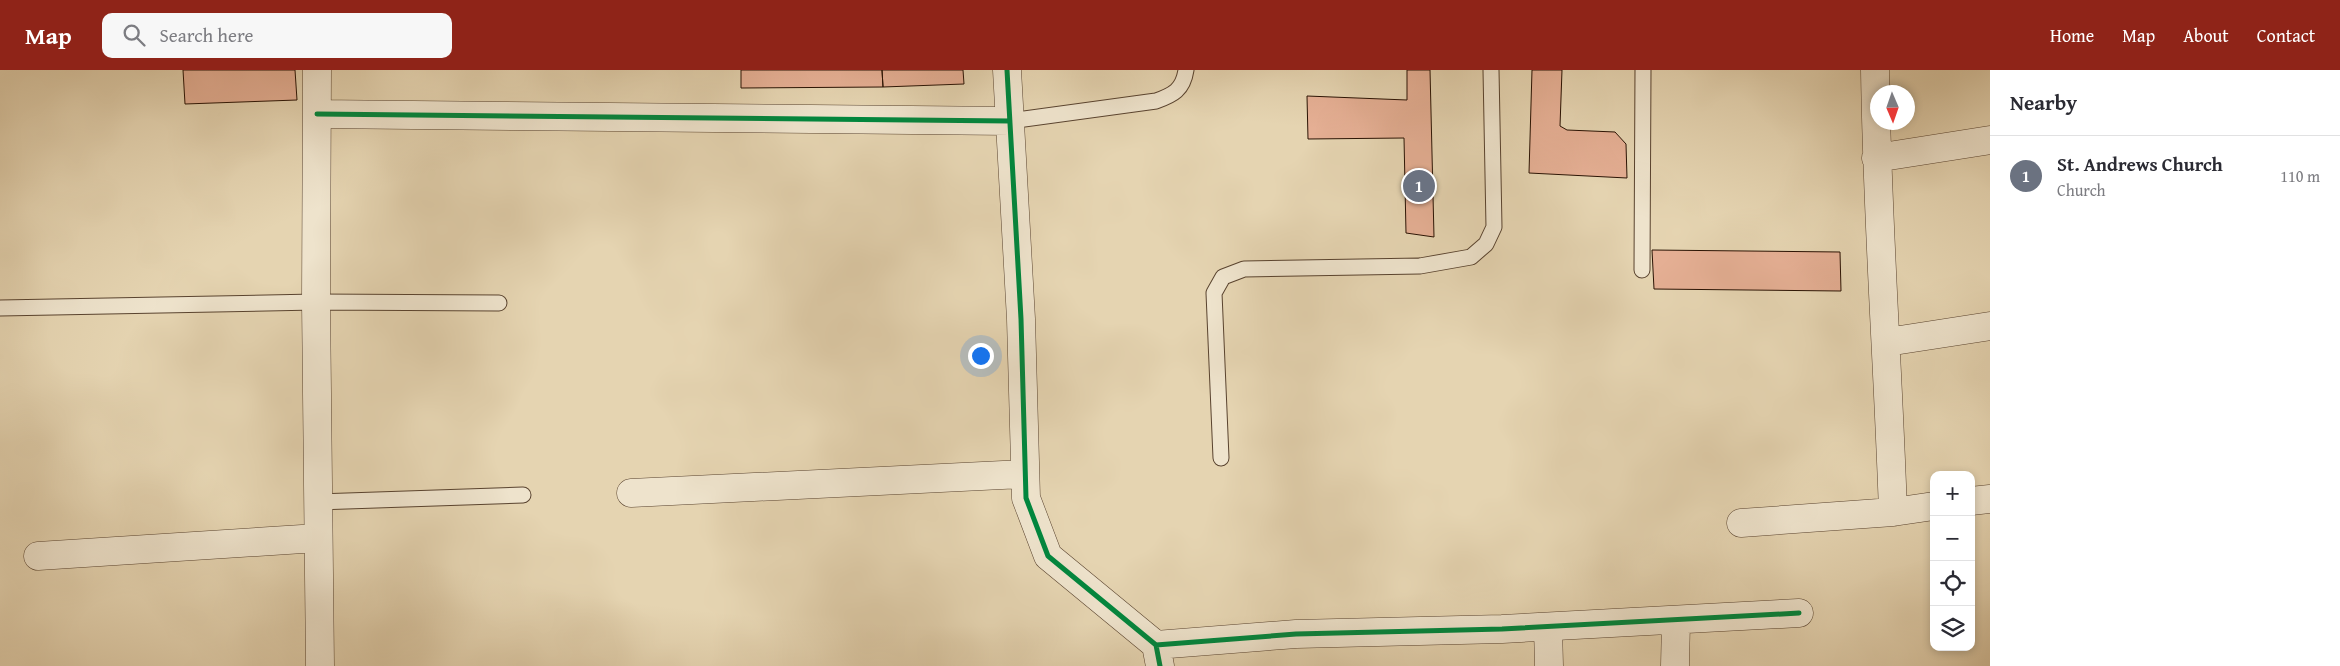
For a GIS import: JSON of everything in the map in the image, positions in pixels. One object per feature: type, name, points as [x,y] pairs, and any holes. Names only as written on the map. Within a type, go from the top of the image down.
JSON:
[{"type":"street","points":[[317,70],[317,502],[320,666]]},
{"type":"street","points":[[1007,70],[1021,319],[1026,498],[1048,556],[1158,655],[1296,634],[1548,627],[1799,613]]},
{"type":"street","points":[[1875,70],[1876,158],[1887,342],[1892,512]]},
{"type":"street","points":[[317,114],[1010,121]]},
{"type":"street","points":[[1876,158],[1990,140]]},
{"type":"street","points":[[1887,342],[1990,326]]},
{"type":"street","points":[[631,493],[1025,474]]},
{"type":"street","points":[[1975,500],[1990,498]]},
{"type":"street","points":[[1741,524],[1892,512],[1930,507]]},
{"type":"street","points":[[38,556],[318,538]]},
{"type":"street","points":[[1675,666],[1676,621]]},
{"type":"street","points":[[1548,627],[1549,666]]},
{"type":"lane","points":[[1010,121],[1156,101],[1172,96],[1184,80],[1186,70]]},
{"type":"lane","points":[[1221,458],[1214,293],[1223,277],[1244,269],[1420,266],[1470,256],[1486,244],[1494,227],[1491,70]]},
{"type":"lane","points":[[1642,270],[1644,70]]},
{"type":"lane","points":[[0,308],[316,302],[500,303]]},
{"type":"lane","points":[[317,502],[523,495]]},
{"type":"building","points":[[183,70],[295,70],[297,100],[185,104]]},
{"type":"building","points":[[741,70],[882,70],[883,87],[741,88]]},
{"type":"building","points":[[882,70],[963,70],[964,84],[883,87]]},
{"type":"building","points":[[1407,70],[1430,70],[1434,237],[1406,233],[1404,138],[1308,139],[1307,96],[1407,100]]},
{"type":"building","points":[[1532,70],[1562,70],[1560,126],[1567,130],[1615,132],[1626,144],[1627,178],[1529,173]]},
{"type":"building","points":[[1652,250],[1840,252],[1841,291],[1654,289]]},
{"type":"cycle path","points":[[1007,70],[1021,319],[1026,498],[1048,556],[1156,645],[1160,666]]},
{"type":"cycle path","points":[[317,114],[1010,121]]},
{"type":"cycle path","points":[[1156,645],[1296,634],[1502,629],[1799,613]]},
{"type":"place","name":"St. Andrews Church","points":[[1419,186]]}]
